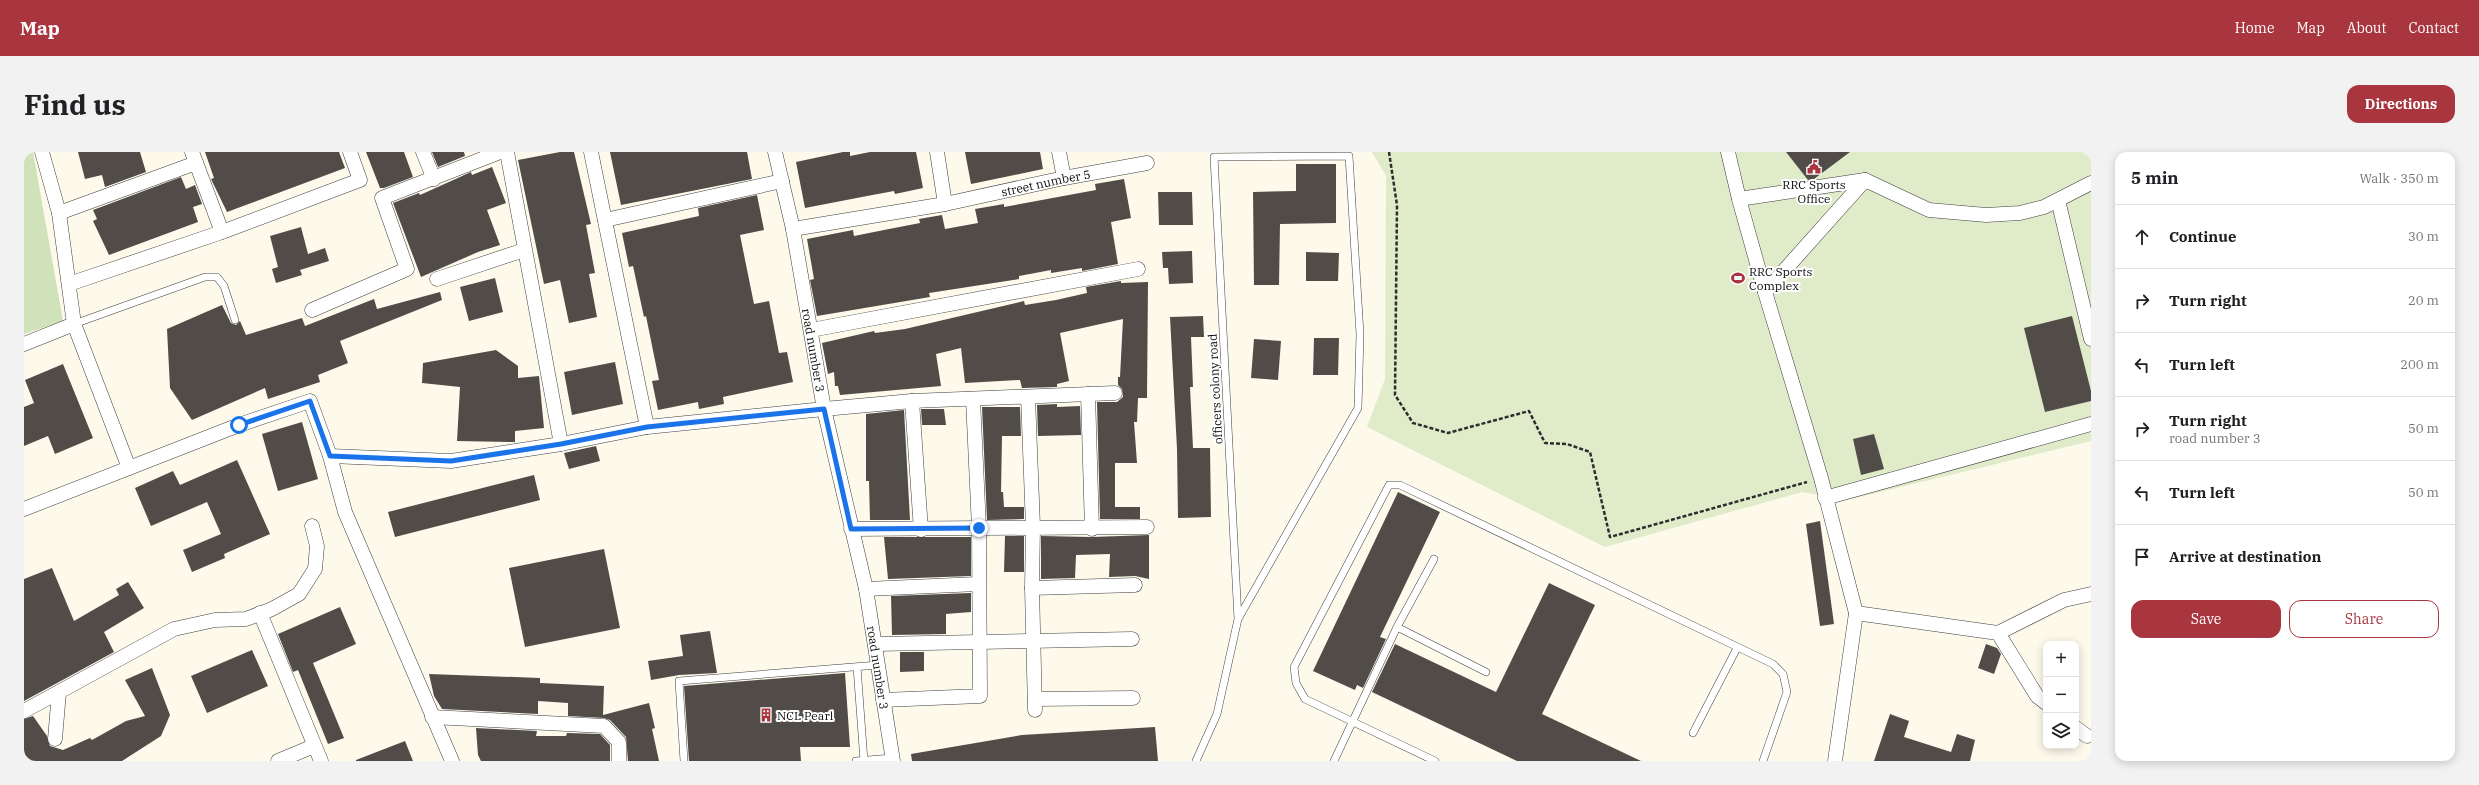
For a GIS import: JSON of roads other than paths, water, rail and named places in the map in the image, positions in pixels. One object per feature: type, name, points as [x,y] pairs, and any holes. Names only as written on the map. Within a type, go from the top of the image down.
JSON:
[{"type":"street","points":[[42,152],[59,213],[74,324],[129,468]]},
{"type":"street","points":[[69,284],[222,232],[360,180],[350,152]]},
{"type":"street","points":[[423,152],[434,179]]},
{"type":"street","points":[[312,310],[407,269],[382,198],[500,152]]},
{"type":"street","points":[[508,152],[524,250],[561,444]]},
{"type":"street","points":[[591,152],[647,427]]},
{"type":"street","name":"road number 3","points":[[775,152],[793,229],[824,409],[866,589],[876,644],[882,700],[892,760]]},
{"type":"street","points":[[937,152],[945,204]]},
{"type":"street","points":[[1059,152],[1064,178]]},
{"type":"street","points":[[1728,152],[1739,199],[1765,292],[1822,478],[1825,498],[1856,613],[1835,761]]},
{"type":"street","points":[[59,213],[194,157],[222,232]]},
{"type":"street","name":"street number 5","points":[[793,229],[945,204],[1064,178],[1148,163]]},
{"type":"street","points":[[1739,199],[1865,180],[1929,210],[1986,214],[2020,213],[2044,207],[2091,183]]},
{"type":"street","points":[[1765,292],[1865,180]]},
{"type":"street","points":[[605,220],[782,181]]},
{"type":"street","points":[[2058,200],[2091,339]]},
{"type":"street","points":[[436,279],[524,250]]},
{"type":"street","points":[[811,330],[1138,269]]},
{"type":"street","points":[[24,344],[74,324]]},
{"type":"street","points":[[330,456],[451,461],[561,444],[647,427],[912,401],[1115,393]]},
{"type":"street","points":[[1088,394],[1092,529]]},
{"type":"street","points":[[1028,397],[1034,527],[1032,588],[1035,704],[1133,698]]},
{"type":"street","points":[[882,700],[980,696],[978,584],[979,528],[973,399]]},
{"type":"street","points":[[24,509],[239,425],[310,401],[330,456],[345,512],[452,761]]},
{"type":"street","points":[[912,401],[921,530]]},
{"type":"street","points":[[1825,498],[2091,424]]},
{"type":"street","points":[[24,711],[174,629],[215,620],[246,619],[299,594],[307,584],[315,569],[316,546],[312,526]]},
{"type":"street","points":[[851,529],[921,530],[1034,527],[1092,529],[1147,527]]},
{"type":"street","points":[[866,589],[978,584]]},
{"type":"street","points":[[1032,588],[1135,586]]},
{"type":"street","points":[[1856,613],[1998,633],[2064,600],[2091,594]]},
{"type":"street","points":[[260,613],[321,761]]},
{"type":"street","points":[[1998,633],[2037,696],[2043,701]]},
{"type":"street","points":[[876,644],[1132,639]]},
{"type":"street","points":[[55,739],[59,692]]},
{"type":"street","points":[[432,717],[604,726],[619,742],[619,761]]},
{"type":"street","points":[[278,761],[314,746]]},
{"type":"lane","name":"officers colony road","points":[[1349,156],[1360,334],[1358,408],[1238,619],[1214,157],[1349,156]]},
{"type":"lane","points":[[74,324],[205,277],[217,278],[224,286],[235,320]]},
{"type":"lane","points":[[1435,761],[1305,699],[1296,683],[1294,667],[1389,485],[1400,485],[1773,664],[1783,674],[1787,683],[1787,692],[1763,761]]},
{"type":"lane","points":[[1334,761],[1397,626],[1434,559]]},
{"type":"lane","points":[[1196,761],[1216,714],[1238,619]]},
{"type":"lane","points":[[1397,626],[1486,672]]},
{"type":"lane","points":[[1693,733],[1737,648]]},
{"type":"lane","points":[[684,761],[679,681],[878,665]]},
{"type":"lane","points":[[857,667],[864,761]]},
{"type":"lane","points":[[856,761],[892,760]]},
{"type":"place","name":"RRC Sports Office","points":[[1814,167]]},
{"type":"place","name":"RRC Sports Complex","points":[[1738,278]]},
{"type":"place","name":"NCL Pearl","points":[[766,715]]}]
